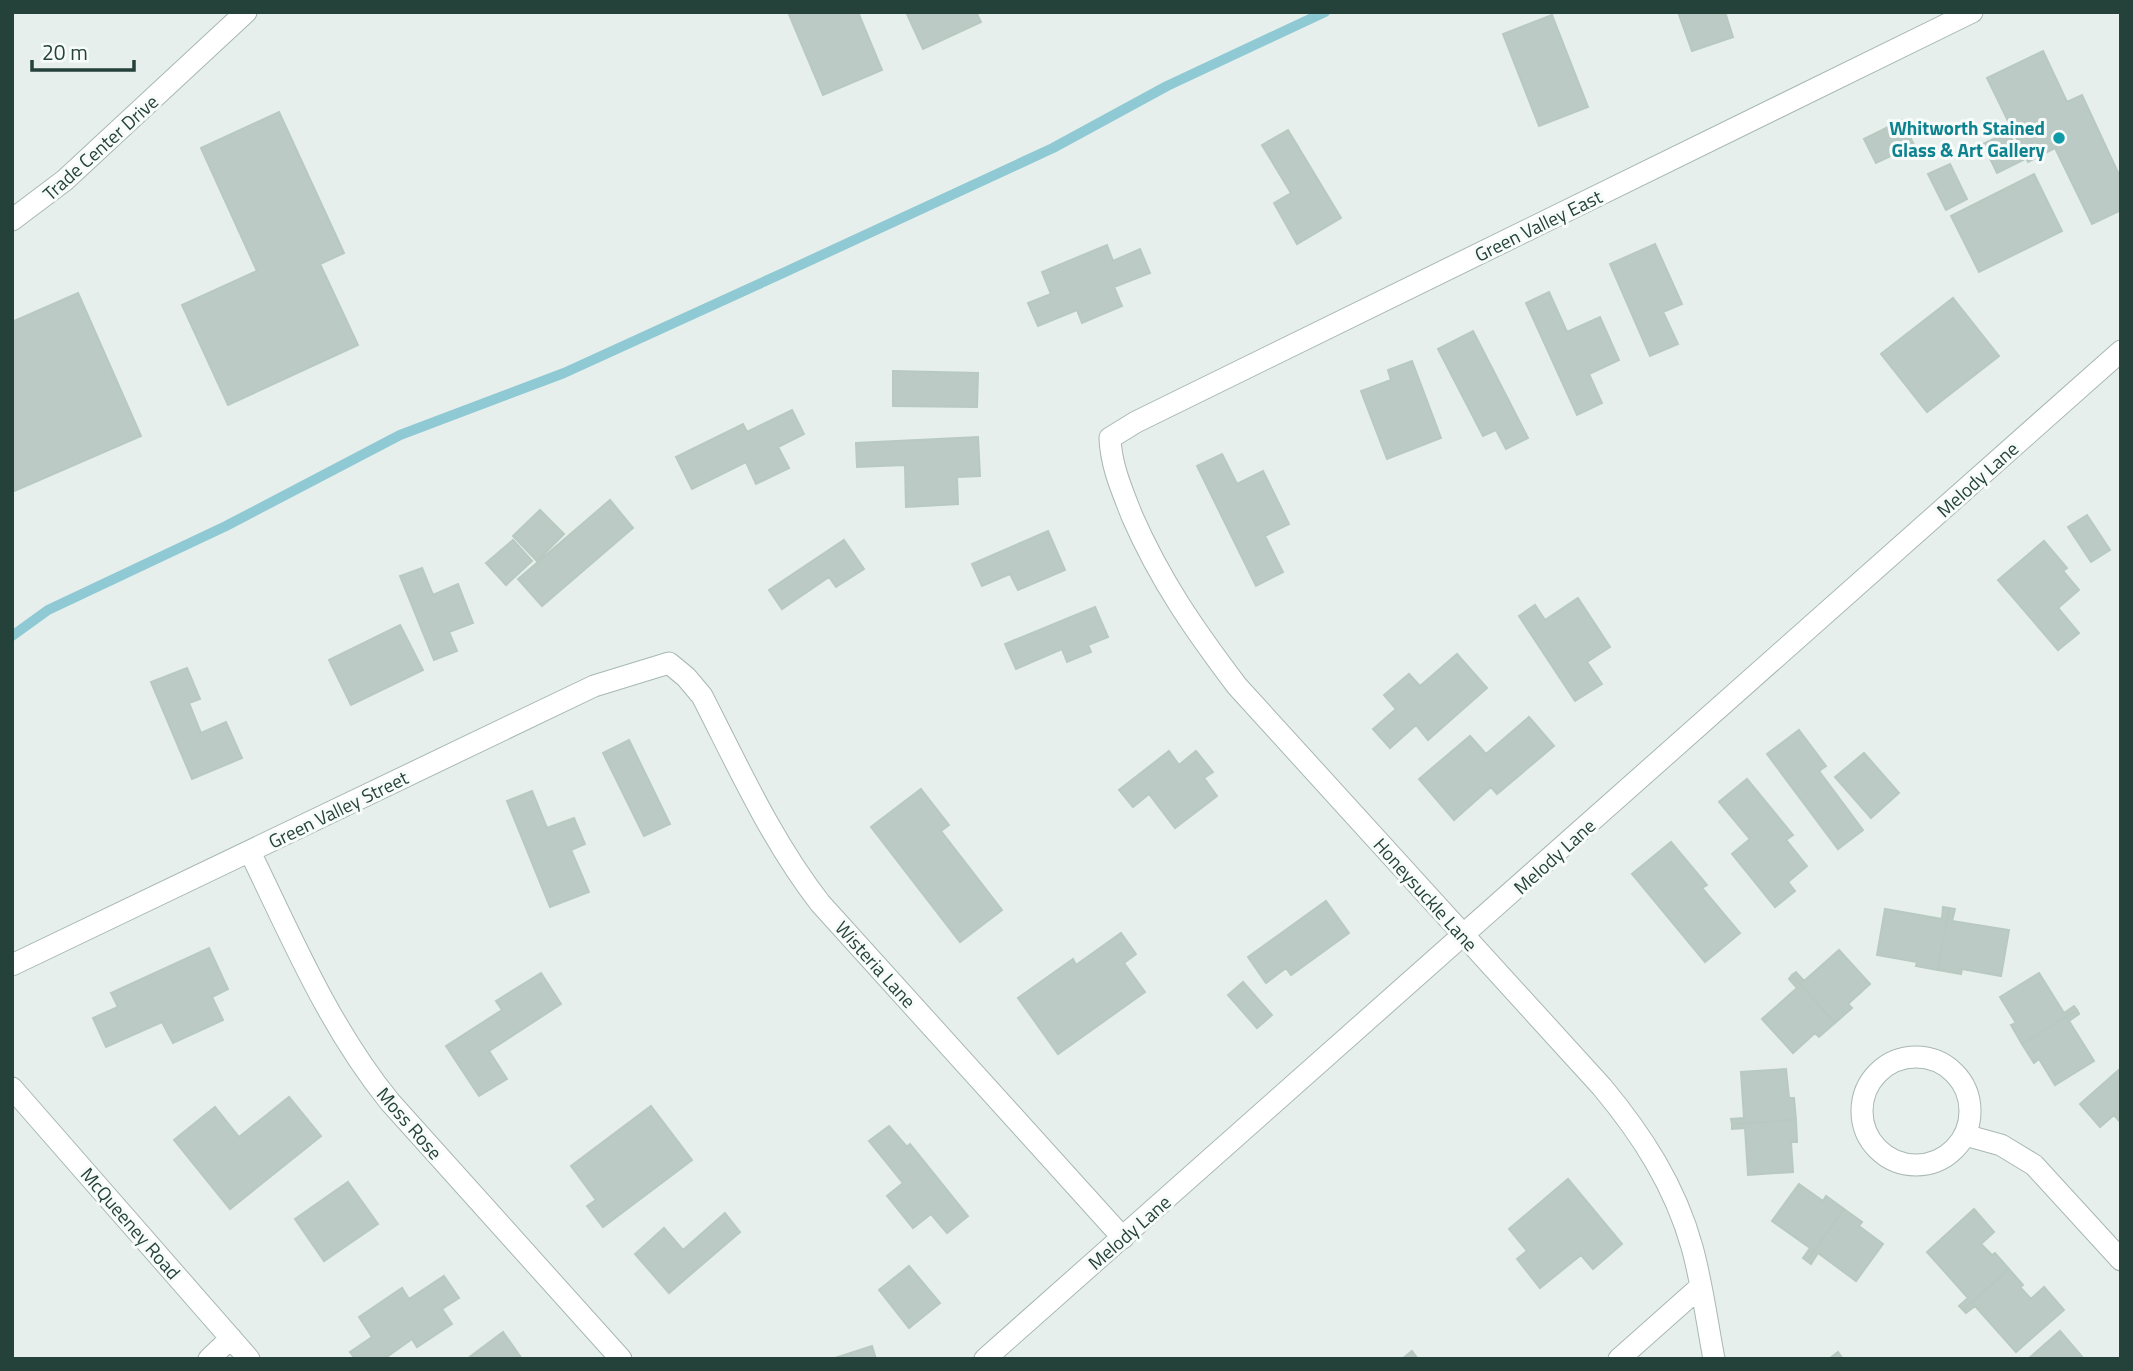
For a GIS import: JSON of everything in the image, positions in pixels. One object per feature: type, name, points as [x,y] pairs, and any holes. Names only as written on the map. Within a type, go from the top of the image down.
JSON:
[{"type":"street","name":"Trade Center Drive","points":[[12,220],[65,180],[246,12]]},
{"type":"street","name":"Green Valley East","points":[[1110,442],[1110,438],[1136,422],[1972,12]]},
{"type":"street","name":"Melody Lane","points":[[985,1359],[2121,351]]},
{"type":"street","name":"Honeysuckle Lane","points":[[1110,442],[1114,470],[1144,543],[1161,576],[1237,686],[1602,1087],[1643,1140],[1675,1200],[1692,1247],[1714,1359]]},
{"type":"street","name":"Green Valley Street","points":[[12,965],[594,686],[669,663]]},
{"type":"street","name":"Wisteria Lane","points":[[669,663],[686,677],[702,696],[779,844],[820,903],[1123,1238]]},
{"type":"street","name":"Moss Rose","points":[[250,852],[329,1012],[367,1074],[621,1359]]},
{"type":"street","points":[[1923,1057],[1940,1062],[1954,1072],[1964,1086],[1970,1102],[1970,1119],[1965,1135],[1955,1149],[1942,1159],[1909,1165],[1892,1160],[1878,1150],[1867,1137],[1862,1112],[1867,1087],[1890,1063],[1923,1057]]},
{"type":"street","name":"McQueeney Road","points":[[12,1088],[249,1359]]},
{"type":"street","points":[[1965,1135],[2001,1145],[2034,1165],[2121,1260]]},
{"type":"street","points":[[1619,1359],[1700,1287]]},
{"type":"street","points":[[209,1359],[231,1338]]},
{"type":"building","points":[[788,12],[858,12],[882,70],[823,95]]},
{"type":"building","points":[[906,12],[976,12],[981,22],[923,49]]},
{"type":"building","points":[[1678,12],[1725,12],[1733,37],[1692,51]]},
{"type":"building","points":[[1552,15],[1588,107],[1539,126],[1503,34]]},
{"type":"building","name":"Whitworth Stained Glass & Art Gallery","points":[[2043,51],[2067,102],[2082,95],[2121,179],[2121,210],[2092,224],[2055,148],[2028,162],[1987,78]]},
{"type":"building","points":[[279,112],[344,253],[320,264],[358,345],[228,405],[182,305],[257,271],[201,148]]},
{"type":"building","points":[[1902,120],[1914,145],[1876,163],[1864,139]]},
{"type":"building","points":[[1288,130],[1341,218],[1297,244],[1274,203],[1291,193],[1262,145]]},
{"type":"building","points":[[2008,132],[2023,160],[1997,173],[1983,144]]},
{"type":"building","points":[[1950,164],[1967,199],[1946,210],[1928,174]]},
{"type":"building","points":[[2034,174],[2062,231],[1979,272],[1951,216]]},
{"type":"building","points":[[1655,244],[1682,304],[1663,312],[1678,344],[1650,356],[1610,264]]},
{"type":"building","points":[[1107,245],[1113,261],[1140,249],[1150,273],[1114,287],[1122,306],[1082,323],[1077,310],[1038,326],[1028,303],[1051,294],[1042,272]]},
{"type":"building","points":[[1549,292],[1567,332],[1600,317],[1619,360],[1589,374],[1602,403],[1577,415],[1526,303]]},
{"type":"building","points":[[78,293],[141,436],[12,492],[12,322]]},
{"type":"building","points":[[1953,298],[1999,356],[1927,412],[1881,354]]},
{"type":"building","points":[[1473,331],[1528,438],[1506,449],[1496,430],[1483,436],[1438,349]]},
{"type":"building","points":[[1412,361],[1441,438],[1387,459],[1361,391],[1391,380],[1388,370]]},
{"type":"building","points":[[893,371],[978,373],[977,407],[893,406]]},
{"type":"building","points":[[792,410],[804,434],[778,447],[789,468],[756,484],[746,462],[692,489],[676,457],[743,424],[747,432]]},
{"type":"building","points":[[978,437],[980,476],[957,477],[958,504],[906,507],[905,465],[857,467],[856,443]]},
{"type":"building","points":[[1222,454],[1237,484],[1263,471],[1289,524],[1265,536],[1283,572],[1256,586],[1197,466]]},
{"type":"building","points":[[610,500],[633,528],[542,606],[518,579]]},
{"type":"building","points":[[540,510],[564,534],[537,561],[513,536]]},
{"type":"building","points":[[2087,515],[2110,550],[2091,562],[2068,527]]},
{"type":"building","points":[[1048,531],[1065,570],[1018,590],[1010,574],[982,586],[972,564]]},
{"type":"building","points":[[513,540],[532,561],[506,585],[486,563]]},
{"type":"building","points":[[844,540],[864,569],[836,587],[829,577],[782,609],[769,590]]},
{"type":"building","points":[[2044,541],[2067,568],[2063,571],[2079,590],[2058,608],[2079,633],[2058,650],[1998,580]]},
{"type":"building","points":[[422,568],[433,595],[458,584],[473,623],[449,632],[457,651],[434,660],[400,576]]},
{"type":"building","points":[[1578,598],[1610,647],[1587,662],[1602,684],[1575,701],[1519,616],[1535,605],[1545,620]]},
{"type":"building","points":[[1095,607],[1108,637],[1088,645],[1091,652],[1067,662],[1062,649],[1016,669],[1005,644]]},
{"type":"building","points":[[400,625],[423,670],[351,705],[329,660]]},
{"type":"building","points":[[1457,654],[1487,688],[1428,740],[1416,725],[1390,748],[1373,729],[1396,709],[1384,695],[1409,674],[1420,686]]},
{"type":"building","points":[[187,668],[200,699],[189,703],[201,733],[226,722],[242,758],[192,779],[151,682]]},
{"type":"building","points":[[1529,717],[1554,746],[1497,794],[1491,787],[1454,820],[1419,779],[1470,736],[1486,754]]},
{"type":"building","points":[[1799,730],[1826,766],[1819,771],[1863,830],[1838,849],[1767,754]]},
{"type":"building","points":[[629,740],[670,824],[644,836],[603,753]]},
{"type":"building","points":[[1169,751],[1179,765],[1196,751],[1213,772],[1204,778],[1217,796],[1175,828],[1149,794],[1133,807],[1119,790]]},
{"type":"building","points":[[1864,753],[1899,793],[1871,818],[1835,777]]},
{"type":"building","points":[[1747,779],[1793,835],[1786,840],[1807,866],[1788,882],[1795,891],[1775,907],[1732,854],[1750,839],[1719,802]]},
{"type":"building","points":[[921,789],[949,825],[941,831],[1002,910],[960,942],[871,827]]},
{"type":"building","points":[[532,791],[547,828],[574,818],[585,844],[571,850],[589,892],[550,907],[507,801]]},
{"type":"building","points":[[1671,842],[1707,885],[1702,888],[1740,933],[1705,962],[1632,874]]},
{"type":"building","points":[[1326,901],[1349,933],[1291,975],[1286,968],[1266,983],[1248,957]]},
{"type":"building","points":[[1943,907],[1949,908],[1938,970],[1916,966],[1917,962],[1877,955],[1885,909],[1942,919]]},
{"type":"building","points":[[1949,908],[1955,909],[1952,921],[2009,930],[2001,976],[1962,969],[1961,974],[1938,970]]},
{"type":"building","points":[[1121,933],[1136,954],[1124,963],[1145,992],[1058,1054],[1018,998],[1073,959],[1076,965]]},
{"type":"building","points":[[209,948],[228,989],[212,997],[223,1020],[173,1043],[162,1022],[106,1047],[93,1018],[118,1007],[111,993]]},
{"type":"building","points":[[1839,950],[1870,984],[1848,1004],[1852,1008],[1835,1023],[1792,975],[1796,972],[1804,981]]},
{"type":"building","points":[[541,973],[561,1004],[489,1051],[507,1079],[479,1096],[446,1046],[502,1010],[496,1001]]},
{"type":"building","points":[[2039,973],[2064,1013],[2074,1006],[2077,1010],[2022,1044],[2011,1025],[2016,1023],[2000,997]]},
{"type":"building","points":[[1792,975],[1835,1023],[1819,1037],[1815,1033],[1793,1053],[1762,1019],[1797,988],[1789,979]]},
{"type":"building","points":[[1243,982],[1272,1015],[1257,1028],[1228,995]]},
{"type":"building","points":[[2077,1010],[2079,1014],[2069,1021],[2094,1061],[2055,1085],[2039,1059],[2034,1063],[2022,1044]]},
{"type":"building","points":[[2121,1068],[2121,1123],[2114,1115],[2100,1127],[2080,1104]]},
{"type":"building","points":[[1786,1069],[1789,1098],[1794,1098],[1796,1120],[1732,1124],[1731,1119],[1744,1118],[1741,1072]]},
{"type":"building","points":[[289,1097],[321,1136],[230,1209],[174,1140],[215,1107],[239,1137]]},
{"type":"building","points":[[651,1106],[692,1160],[603,1227],[587,1206],[596,1200],[571,1166]]},
{"type":"building","points":[[1796,1120],[1797,1142],[1791,1142],[1793,1172],[1748,1175],[1745,1128],[1732,1129],[1732,1124]]},
{"type":"building","points":[[889,1126],[907,1147],[910,1144],[968,1216],[947,1233],[931,1214],[913,1228],[887,1196],[903,1183],[869,1141]]},
{"type":"building","points":[[1568,1179],[1622,1244],[1593,1269],[1581,1255],[1540,1288],[1517,1259],[1527,1251],[1509,1229]]},
{"type":"building","points":[[348,1182],[378,1224],[324,1261],[295,1219]]},
{"type":"building","points":[[1799,1184],[1823,1201],[1826,1196],[1844,1209],[1807,1261],[1803,1258],[1810,1248],[1772,1221]]},
{"type":"building","points":[[1844,1209],[1862,1222],[1859,1226],[1883,1244],[1856,1281],[1818,1253],[1811,1264],[1807,1261]]},
{"type":"building","points":[[1974,1209],[1994,1232],[1981,1244],[1992,1255],[1995,1253],[2009,1269],[1963,1310],[1959,1306],[1968,1298],[1927,1252]]},
{"type":"building","points":[[725,1213],[740,1232],[669,1293],[635,1254],[664,1228],[683,1250]]},
{"type":"building","points":[[909,1266],[940,1303],[909,1328],[879,1290]]},
{"type":"building","points":[[2009,1269],[2031,1299],[2044,1287],[2064,1310],[2016,1352],[1975,1306],[1966,1313],[1963,1310]]},
{"type":"building","points":[[444,1276],[459,1298],[442,1309],[452,1324],[417,1347],[412,1339],[384,1359],[355,1359],[350,1352],[372,1337],[359,1317],[402,1288],[409,1299]]},
{"type":"building","points":[[2060,1331],[2084,1359],[2028,1359]]},
{"type":"building","points":[[503,1332],[522,1359],[467,1359]]},
{"type":"building","points":[[872,1346],[876,1359],[832,1359]]},
{"type":"building","points":[[1412,1351],[1418,1359],[1402,1359]]},
{"type":"building","points":[[1838,1352],[1843,1359],[1829,1359]]},
{"type":"waterway","points":[[12,636],[48,610],[226,526],[400,435],[564,373],[783,273],[1053,148],[1167,86],[1325,12]]},
{"type":"place","name":"Whitworth Stained Glass & Art Gallery","points":[[2059,138]]}]
